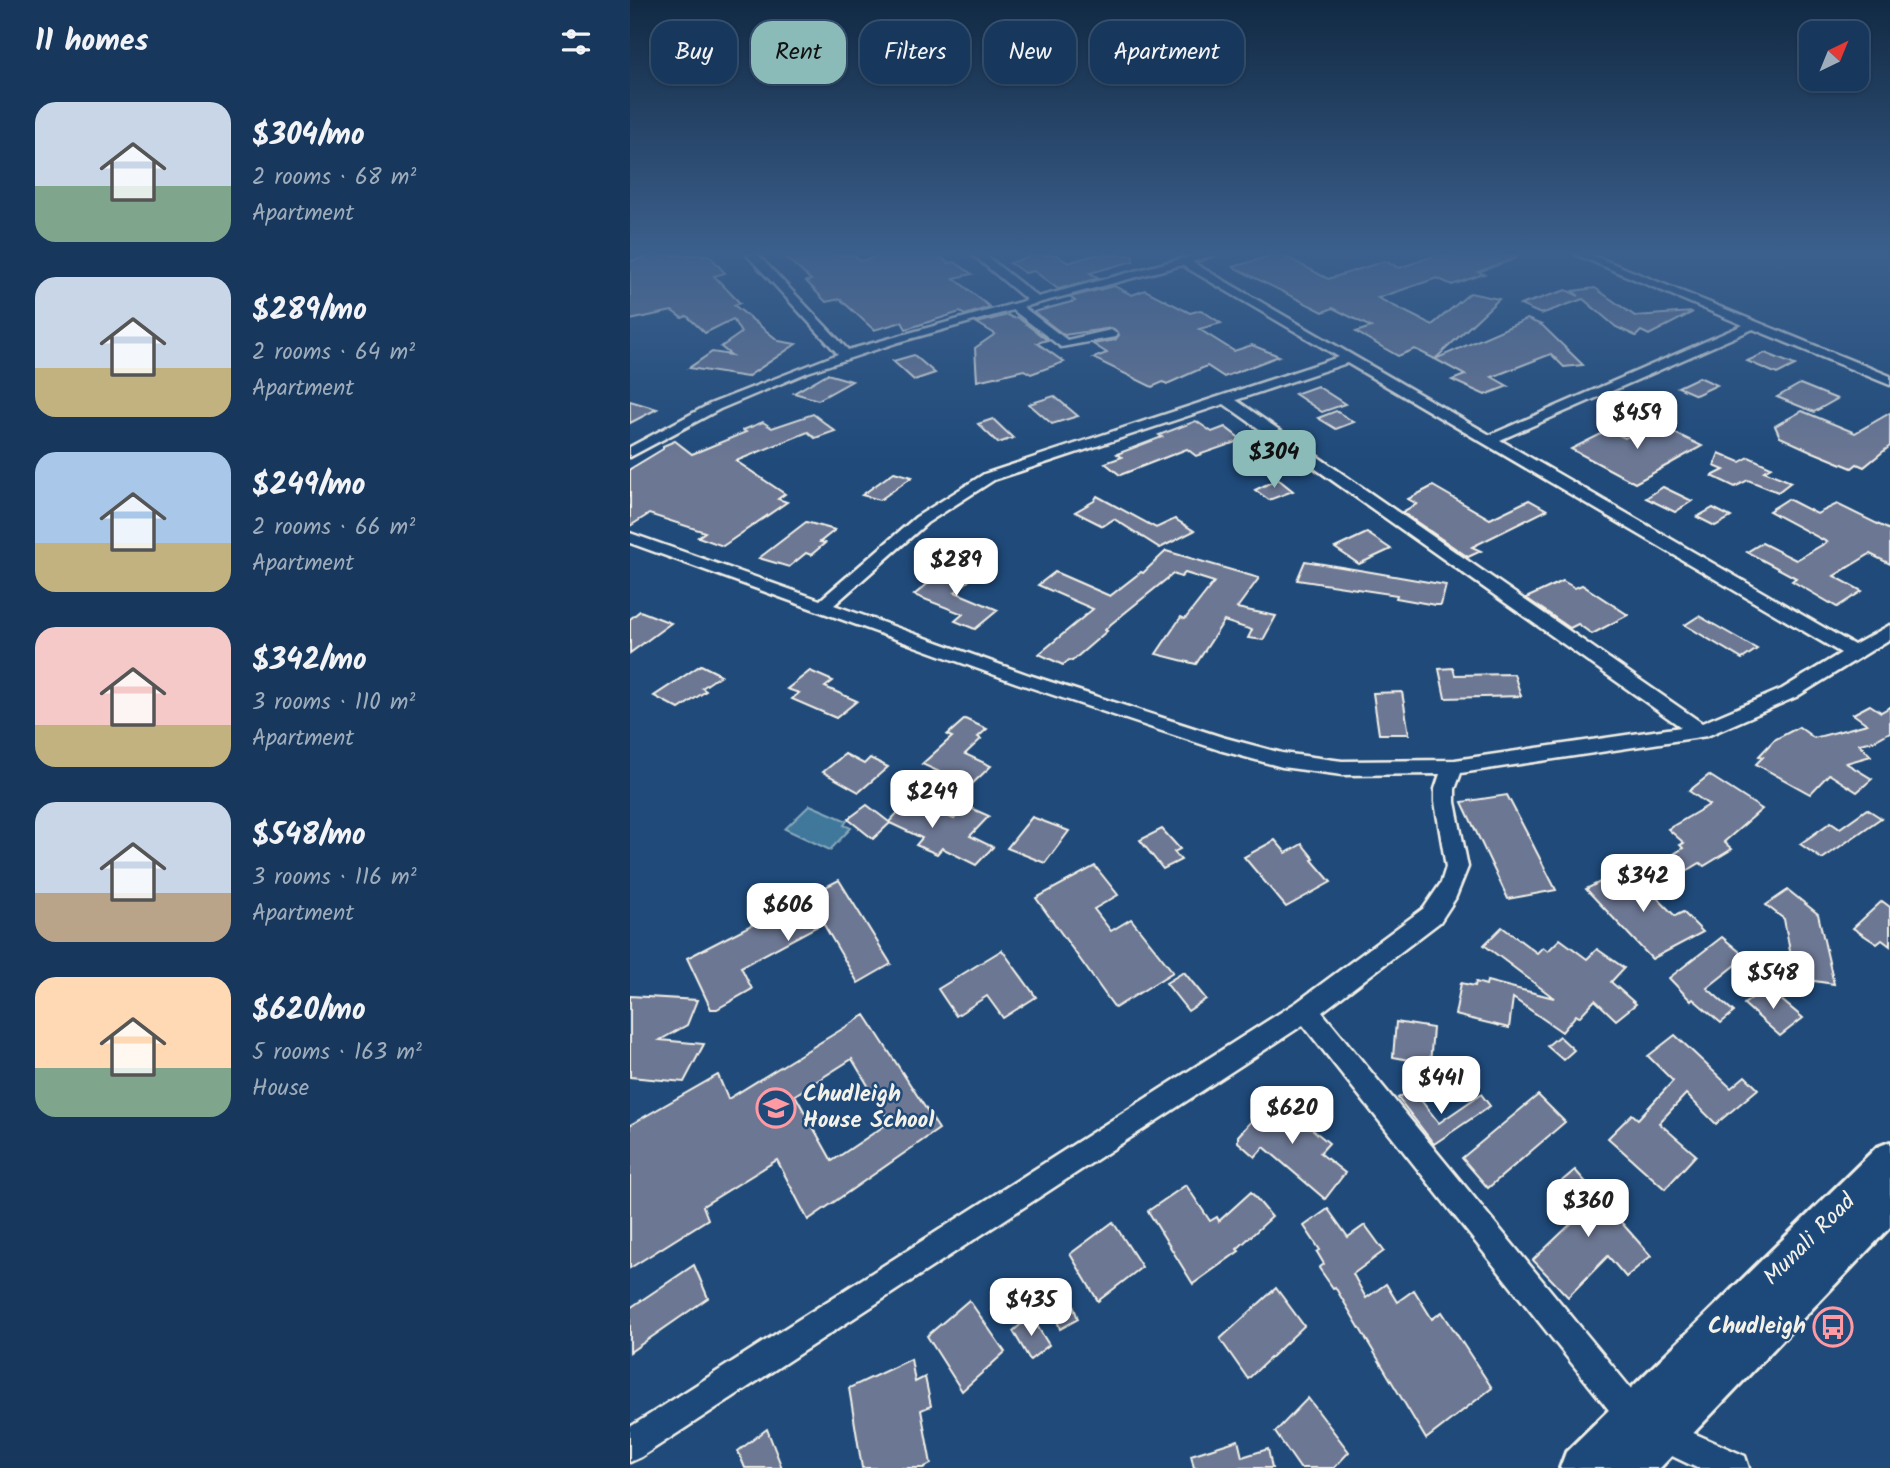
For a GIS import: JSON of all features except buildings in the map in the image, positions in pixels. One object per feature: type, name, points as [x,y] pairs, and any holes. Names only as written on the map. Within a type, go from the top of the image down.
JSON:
[{"type":"main road","name":"Munali Road","points":[[1629,1468],[1647,1426],[1890,1160]]},
{"type":"main road","name":"Munali Road","points":[[1582,1468],[1647,1426],[1890,1200]]},
{"type":"street","points":[[816,324],[844,353]]},
{"type":"street","points":[[630,453],[673,427],[747,390],[844,353],[951,324]]},
{"type":"street","points":[[1037,324],[1065,344],[1111,334]]},
{"type":"street","points":[[1290,324],[1346,359],[1856,654]]},
{"type":"street","points":[[1749,324],[1890,381]]},
{"type":"street","points":[[1489,440],[1753,325]]},
{"type":"street","points":[[821,608],[959,491],[989,477],[1346,359]]},
{"type":"street","points":[[1226,398],[1700,732]]},
{"type":"street","points":[[630,538],[1023,679],[1219,743],[1282,760],[1342,768],[1455,767],[1700,732],[1788,693],[1890,631]]},
{"type":"street","points":[[630,1446],[1306,1010],[1432,915],[1446,895],[1457,868],[1444,790],[1446,776],[1455,767]]},
{"type":"street","points":[[1306,1010],[1647,1426],[1733,1468]]},
{"type":"water","points":[[810,805],[847,821],[844,825],[851,828],[830,850],[785,829]]},
{"type":"place","name":"Chudleigh House School","points":[[776,1108]]},
{"type":"place","name":"Chudleigh","points":[[1833,1327]]}]
